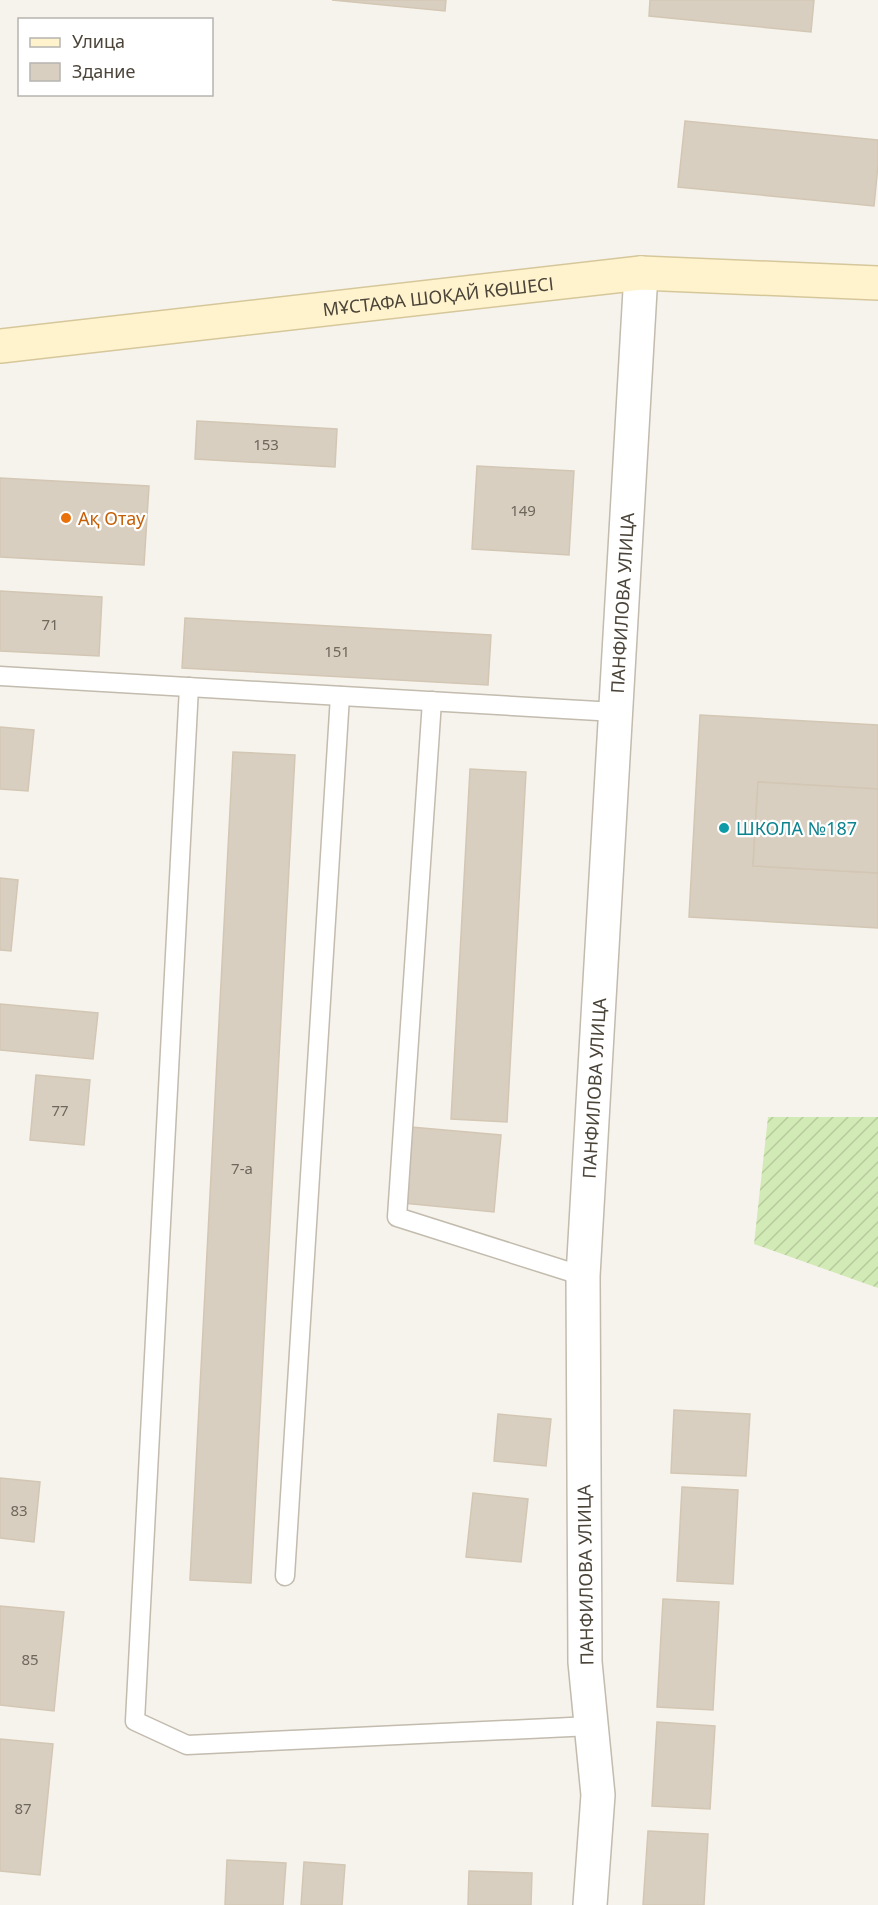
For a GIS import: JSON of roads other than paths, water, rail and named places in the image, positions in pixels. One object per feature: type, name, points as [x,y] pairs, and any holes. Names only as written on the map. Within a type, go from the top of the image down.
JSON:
[{"type":"street","name":"МҰСТАФА ШОҚАЙ КӨШЕСІ","points":[[0,346],[641,273],[878,283]]},
{"type":"street","name":"ПАНФИЛОВА УЛИЦА","points":[[590,1905],[598,1795],[585,1662],[583,1275],[641,273]]},
{"type":"lane","points":[[0,676],[615,712]]},
{"type":"lane","points":[[189,687],[135,1721],[187,1745],[591,1726]]},
{"type":"lane","points":[[285,1576],[340,696]]},
{"type":"lane","points":[[432,701],[397,1217],[583,1275]]},
{"type":"place","name":"Ақ Отау","points":[[66,518]]},
{"type":"place","name":"ШКОЛА №187","points":[[724,828]]}]
